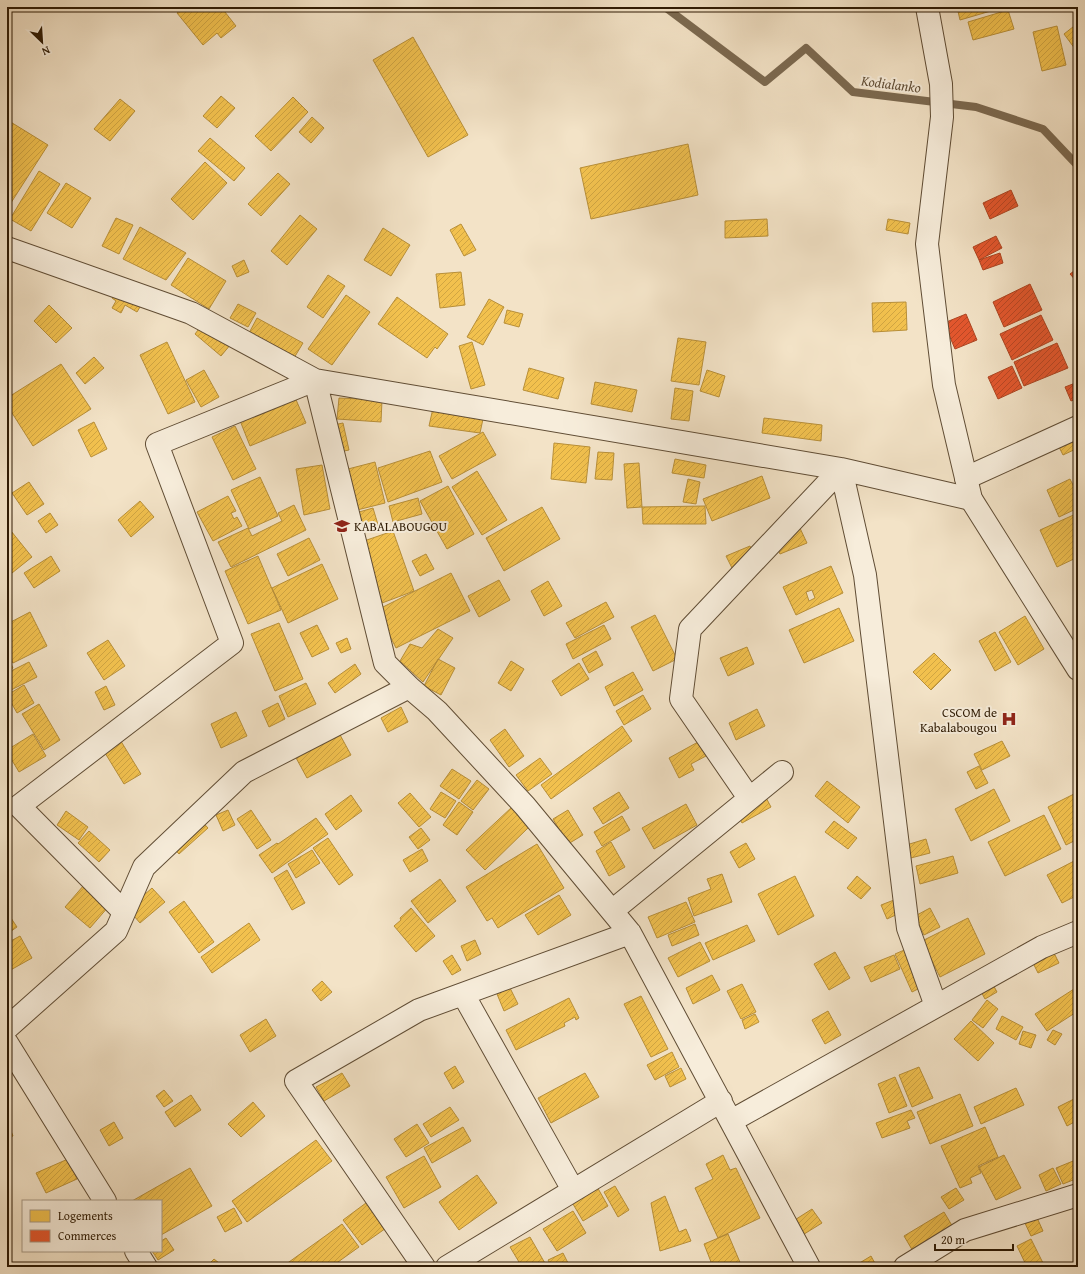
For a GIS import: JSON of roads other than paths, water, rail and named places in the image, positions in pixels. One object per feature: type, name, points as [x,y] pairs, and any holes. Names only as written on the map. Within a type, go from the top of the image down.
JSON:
[{"type":"street","points":[[927,7],[941,84],[942,116],[927,244],[944,385],[968,489],[1078,669]]},
{"type":"street","points":[[7,248],[191,313],[315,380],[841,469],[968,489],[1078,427]]},
{"type":"street","points":[[315,380],[385,663],[409,687],[437,711],[525,806],[630,933],[810,1267]]},
{"type":"street","points":[[124,912],[19,806],[232,643],[157,444],[315,380]]},
{"type":"street","points":[[749,798],[681,699],[690,629],[841,469]]},
{"type":"street","points":[[841,469],[865,575],[908,928],[936,1006]]},
{"type":"street","points":[[7,1028],[116,931],[144,867],[244,772],[409,687]]},
{"type":"street","points":[[612,911],[782,772]]},
{"type":"street","points":[[731,1121],[1042,947],[1078,932]]},
{"type":"street","points":[[424,1267],[296,1081],[419,1010],[630,933]]},
{"type":"street","points":[[464,994],[573,1190]]},
{"type":"street","points":[[7,1043],[104,1200]]},
{"type":"street","points":[[447,1267],[721,1101]]},
{"type":"street","points":[[905,1267],[965,1230],[1078,1195]]},
{"type":"street","points":[[137,1252],[146,1267]]},
{"type":"waterway","name":"Kodialanko","points":[[665,7],[765,82],[806,48],[853,92],[976,107],[1043,129],[1078,166]]},
{"type":"place","name":"KABALABOUGOU","points":[[342,526]]},
{"type":"place","name":"CSCOM de Kabalabougou","points":[[1009,719]]}]
